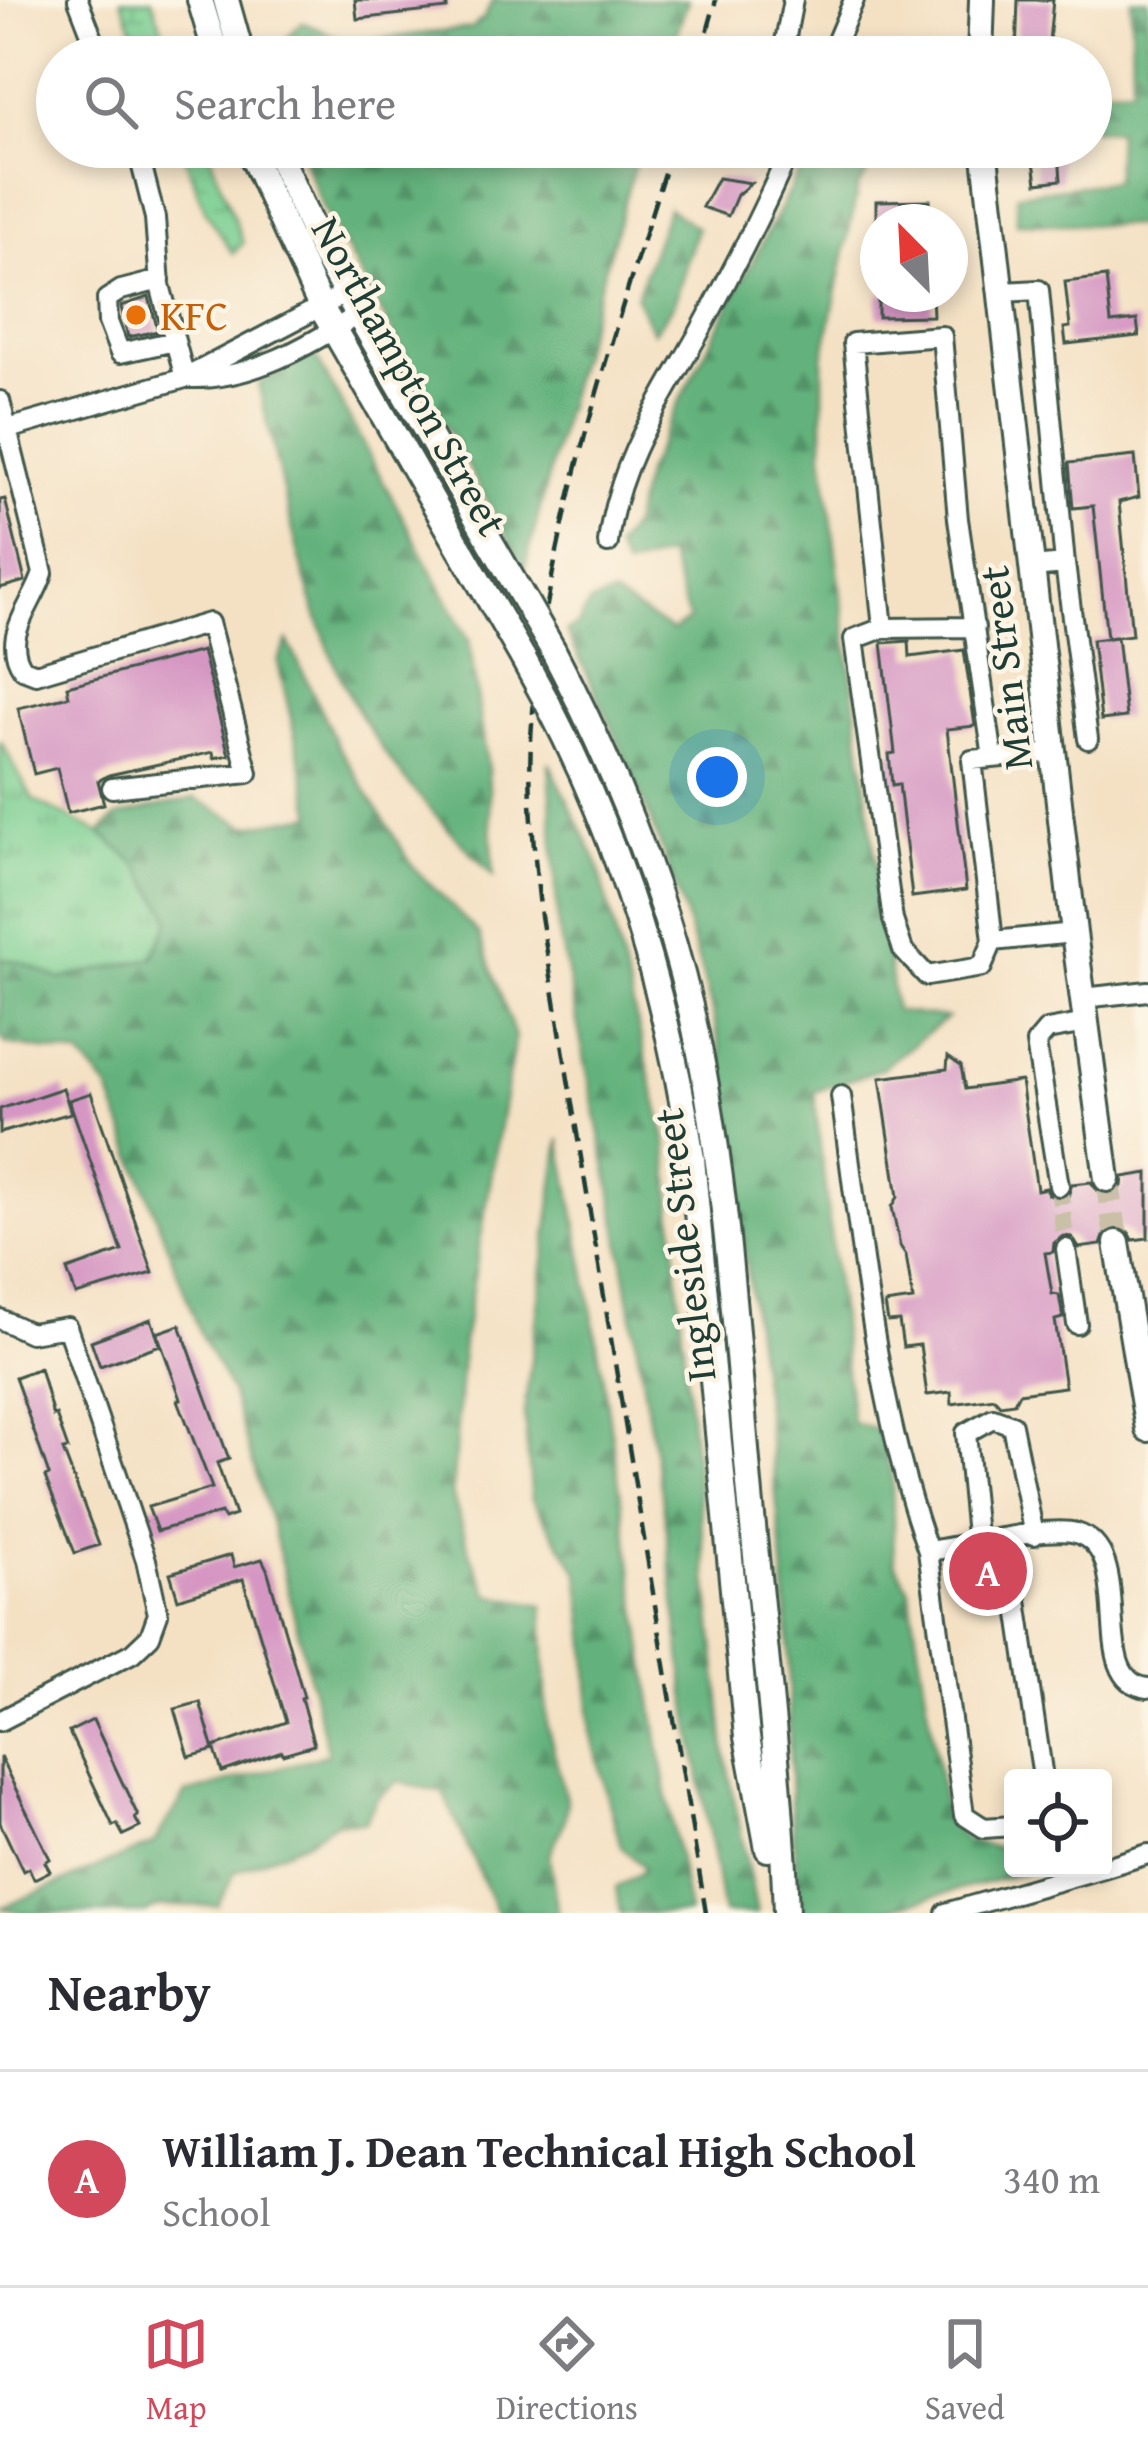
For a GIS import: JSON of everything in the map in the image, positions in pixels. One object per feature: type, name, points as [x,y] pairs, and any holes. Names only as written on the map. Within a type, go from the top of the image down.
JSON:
[{"type":"main road","points":[[200,0],[211,36]]},
{"type":"main road","points":[[226,0],[236,36]]},
{"type":"main road","points":[[981,36],[982,0]]},
{"type":"main road","name":"Northampton Street","points":[[257,168],[333,330],[518,648]]},
{"type":"main road","name":"Northampton Street","points":[[285,168],[325,257],[525,601]]},
{"type":"main road","name":"Main Street","points":[[986,168],[1107,1179]]},
{"type":"main road","name":"Ingleside Street","points":[[525,601],[586,714],[634,824],[670,933],[703,1069],[726,1244],[783,1913]]},
{"type":"main road","name":"Ingleside Street","points":[[518,648],[548,704],[621,871],[666,1015],[696,1198],[747,1737],[783,1913]]},
{"type":"main road","points":[[1117,1243],[1148,1429]]},
{"type":"street","points":[[78,0],[92,36]]},
{"type":"street","points":[[786,36],[793,0]]},
{"type":"street","points":[[839,36],[854,0]]},
{"type":"street","points":[[142,168],[155,218],[160,280],[185,378]]},
{"type":"street","points":[[608,542],[613,502],[631,455],[756,229],[782,168]]},
{"type":"street","points":[[160,280],[121,290],[107,299],[108,322],[120,352],[175,341]]},
{"type":"street","points":[[1000,292],[1039,290],[1065,564],[1088,739]]},
{"type":"street","points":[[8,429],[185,378],[321,307],[352,304]]},
{"type":"street","points":[[185,378],[232,375],[296,350],[333,330],[352,304]]},
{"type":"street","points":[[883,628],[853,343],[942,336],[958,519],[992,758]]},
{"type":"street","points":[[1009,373],[1047,370]]},
{"type":"street","points":[[0,400],[43,573],[37,594],[8,626],[22,669],[36,674],[209,623],[248,773],[112,788]]},
{"type":"street","points":[[1032,567],[1065,564]]},
{"type":"street","points":[[975,627],[883,628],[854,639],[893,920],[903,950],[927,976],[982,967],[993,941],[972,760],[1054,752]]},
{"type":"street","points":[[1050,719],[1085,715]]},
{"type":"street","points":[[993,941],[1074,932]]},
{"type":"street","points":[[1059,1186],[1036,1043],[1047,1030],[1084,1010],[1148,991]]},
{"type":"street","points":[[842,1096],[885,1396],[908,1494],[928,1551],[964,1815],[984,1828],[1004,1827]]},
{"type":"street","points":[[1066,1250],[1077,1324]]},
{"type":"street","points":[[0,1319],[30,1333],[67,1327],[146,1560],[158,1614],[150,1636],[132,1653],[0,1721]]},
{"type":"street","points":[[976,1545],[966,1433],[993,1418],[1012,1425],[1034,1535]]},
{"type":"street","points":[[928,1551],[1075,1532],[1093,1542],[1108,1570],[1123,1676],[1148,1688]]},
{"type":"street","points":[[1008,1539],[1042,1769]]},
{"type":"street","points":[[1112,1865],[1148,1855]]},
{"type":"street","points":[[946,1913],[1007,1905],[1079,1877]]},
{"type":"green space","points":[[121,0],[152,0],[165,36],[136,36]]},
{"type":"green space","points":[[493,0],[688,0],[676,36],[402,36],[472,28],[484,18]]},
{"type":"green space","points":[[1131,0],[1148,0],[1148,226],[1017,223],[1017,194],[1115,181],[1117,131],[1112,131],[1112,88],[1132,87]]},
{"type":"green space","points":[[302,22],[336,36],[289,36]]},
{"type":"green space","points":[[189,168],[215,168],[243,243],[233,254],[206,212]]},
{"type":"green space","points":[[307,168],[634,168],[574,374],[525,568],[323,208]]},
{"type":"green space","points":[[801,168],[868,168],[858,187],[823,358],[823,454],[895,1011],[947,1018],[881,1069],[814,1092],[852,1423],[876,1429],[892,1475],[894,1562],[909,1589],[946,1818],[965,1840],[1004,1850],[1004,1877],[1009,1877],[870,1913],[804,1913],[791,1802],[784,1571],[724,1067],[697,955],[666,860],[566,631],[578,625],[590,603],[613,596],[672,631],[689,620],[668,555],[625,568],[615,548],[632,525],[644,476]]},
{"type":"green space","points":[[668,208],[697,228],[674,305],[653,332],[636,297]]},
{"type":"green space","points":[[315,355],[469,640],[488,770],[494,876],[436,816],[384,751],[354,704],[322,629],[258,384]]},
{"type":"green space","points":[[288,641],[338,746],[414,868],[479,934],[515,1037],[463,1342],[452,1494],[471,1555],[490,1595],[543,1605],[547,1725],[567,1803],[549,1856],[558,1913],[497,1913],[443,1792],[398,1782],[377,1798],[365,1822],[336,1822],[308,1841],[235,1872],[218,1905],[161,1906],[145,1913],[22,1913],[2,1908],[153,1844],[186,1794],[328,1754],[272,1525],[231,1392],[202,1338],[108,1088],[80,1056],[6,1044],[0,1035],[0,959],[18,961],[60,979],[153,958],[171,918],[137,864],[100,833],[117,816],[195,798],[247,826],[313,815],[278,662]]},
{"type":"green space","points":[[0,740],[33,800],[100,833],[137,864],[171,918],[152,958],[60,979],[18,961],[0,959]]},
{"type":"green space","points":[[549,762],[598,864],[667,1144],[726,1758],[757,1913],[723,1913],[612,1193],[558,928]]},
{"type":"green space","points":[[560,1139],[689,1913],[620,1913],[616,1888],[642,1872],[643,1866],[621,1847],[591,1733],[579,1573],[532,1500],[524,1413]]},
{"type":"building","points":[[355,0],[447,0],[447,9],[357,19]]},
{"type":"building","points":[[1018,0],[1053,0],[1050,36],[1017,36]]},
{"type":"building","points":[[1035,168],[1060,168],[1061,180],[1037,183]]},
{"type":"building","points":[[718,178],[751,183],[737,195],[728,216],[702,207]]},
{"type":"building","points":[[930,200],[930,204],[876,204]]},
{"type":"building","points":[[1106,277],[1111,323],[1137,320],[1139,336],[1066,344],[1064,328],[1070,327],[1065,282]]},
{"type":"building","points":[[149,297],[158,331],[128,337],[121,306]]},
{"type":"building","points":[[878,312],[933,312],[933,316],[878,317]]},
{"type":"building","points":[[1135,456],[1139,497],[1119,502],[1132,635],[1107,638],[1093,506],[1073,508],[1069,463]]},
{"type":"building","points":[[5,499],[25,581],[0,588],[0,500]]},
{"type":"building","points":[[1117,637],[1126,717],[1101,720],[1092,640]]},
{"type":"building","points":[[909,641],[910,657],[964,650],[975,726],[947,729],[966,890],[912,897],[899,784],[892,785],[889,754],[895,753],[882,643]]},
{"type":"building","points":[[202,651],[229,755],[214,758],[213,752],[109,775],[98,781],[104,804],[68,813],[57,768],[34,774],[18,708],[69,696],[67,686]]},
{"type":"building","points":[[948,1057],[961,1066],[965,1089],[1021,1081],[1037,1190],[1046,1188],[1049,1195],[1060,1199],[1068,1196],[1072,1184],[1091,1182],[1100,1194],[1110,1195],[1122,1186],[1123,1177],[1148,1173],[1148,1238],[1133,1240],[1129,1232],[1115,1227],[1106,1231],[1101,1245],[1079,1248],[1072,1237],[1063,1236],[1054,1243],[1053,1252],[1045,1253],[1052,1294],[1059,1295],[1063,1318],[1055,1320],[1065,1387],[1019,1393],[1014,1403],[1000,1405],[994,1398],[952,1404],[951,1392],[927,1395],[920,1345],[903,1347],[899,1321],[888,1322],[885,1304],[913,1300],[892,1207],[898,1197],[880,1078],[947,1069]]},
{"type":"building","points":[[63,1088],[71,1113],[0,1133],[0,1109]]},
{"type":"building","points":[[91,1093],[153,1273],[76,1295],[67,1270],[122,1251],[69,1100]]},
{"type":"building","points":[[151,1319],[160,1345],[100,1366],[91,1341]]},
{"type":"building","points":[[180,1325],[229,1459],[217,1463],[235,1515],[224,1519],[221,1513],[157,1531],[148,1507],[212,1488],[157,1333]]},
{"type":"building","points":[[40,1368],[68,1449],[63,1450],[99,1545],[75,1553],[45,1477],[49,1475],[15,1377]]},
{"type":"building","points":[[231,1555],[234,1567],[262,1559],[267,1569],[314,1745],[222,1772],[214,1747],[286,1722],[243,1579],[178,1599],[170,1573]]},
{"type":"building","points":[[200,1702],[214,1750],[189,1757],[175,1709]]},
{"type":"building","points":[[93,1720],[138,1816],[140,1827],[123,1835],[117,1824],[113,1826],[69,1732]]},
{"type":"building","points":[[0,1757],[50,1859],[45,1862],[50,1871],[34,1879],[29,1868],[23,1871],[0,1823]]},
{"type":"tunnel","points":[[1107,1179],[1117,1243]]},
{"type":"tunnel","points":[[1059,1186],[1066,1249]]},
{"type":"railway","points":[[706,36],[716,0]]},
{"type":"railway","points":[[665,168],[606,360],[568,504],[540,650],[530,772],[541,916],[706,1913]]},
{"type":"place","name":"KFC","points":[[136,315]]},
{"type":"place","name":"William J. Dean Technical High School","points":[[988,1571]]}]
